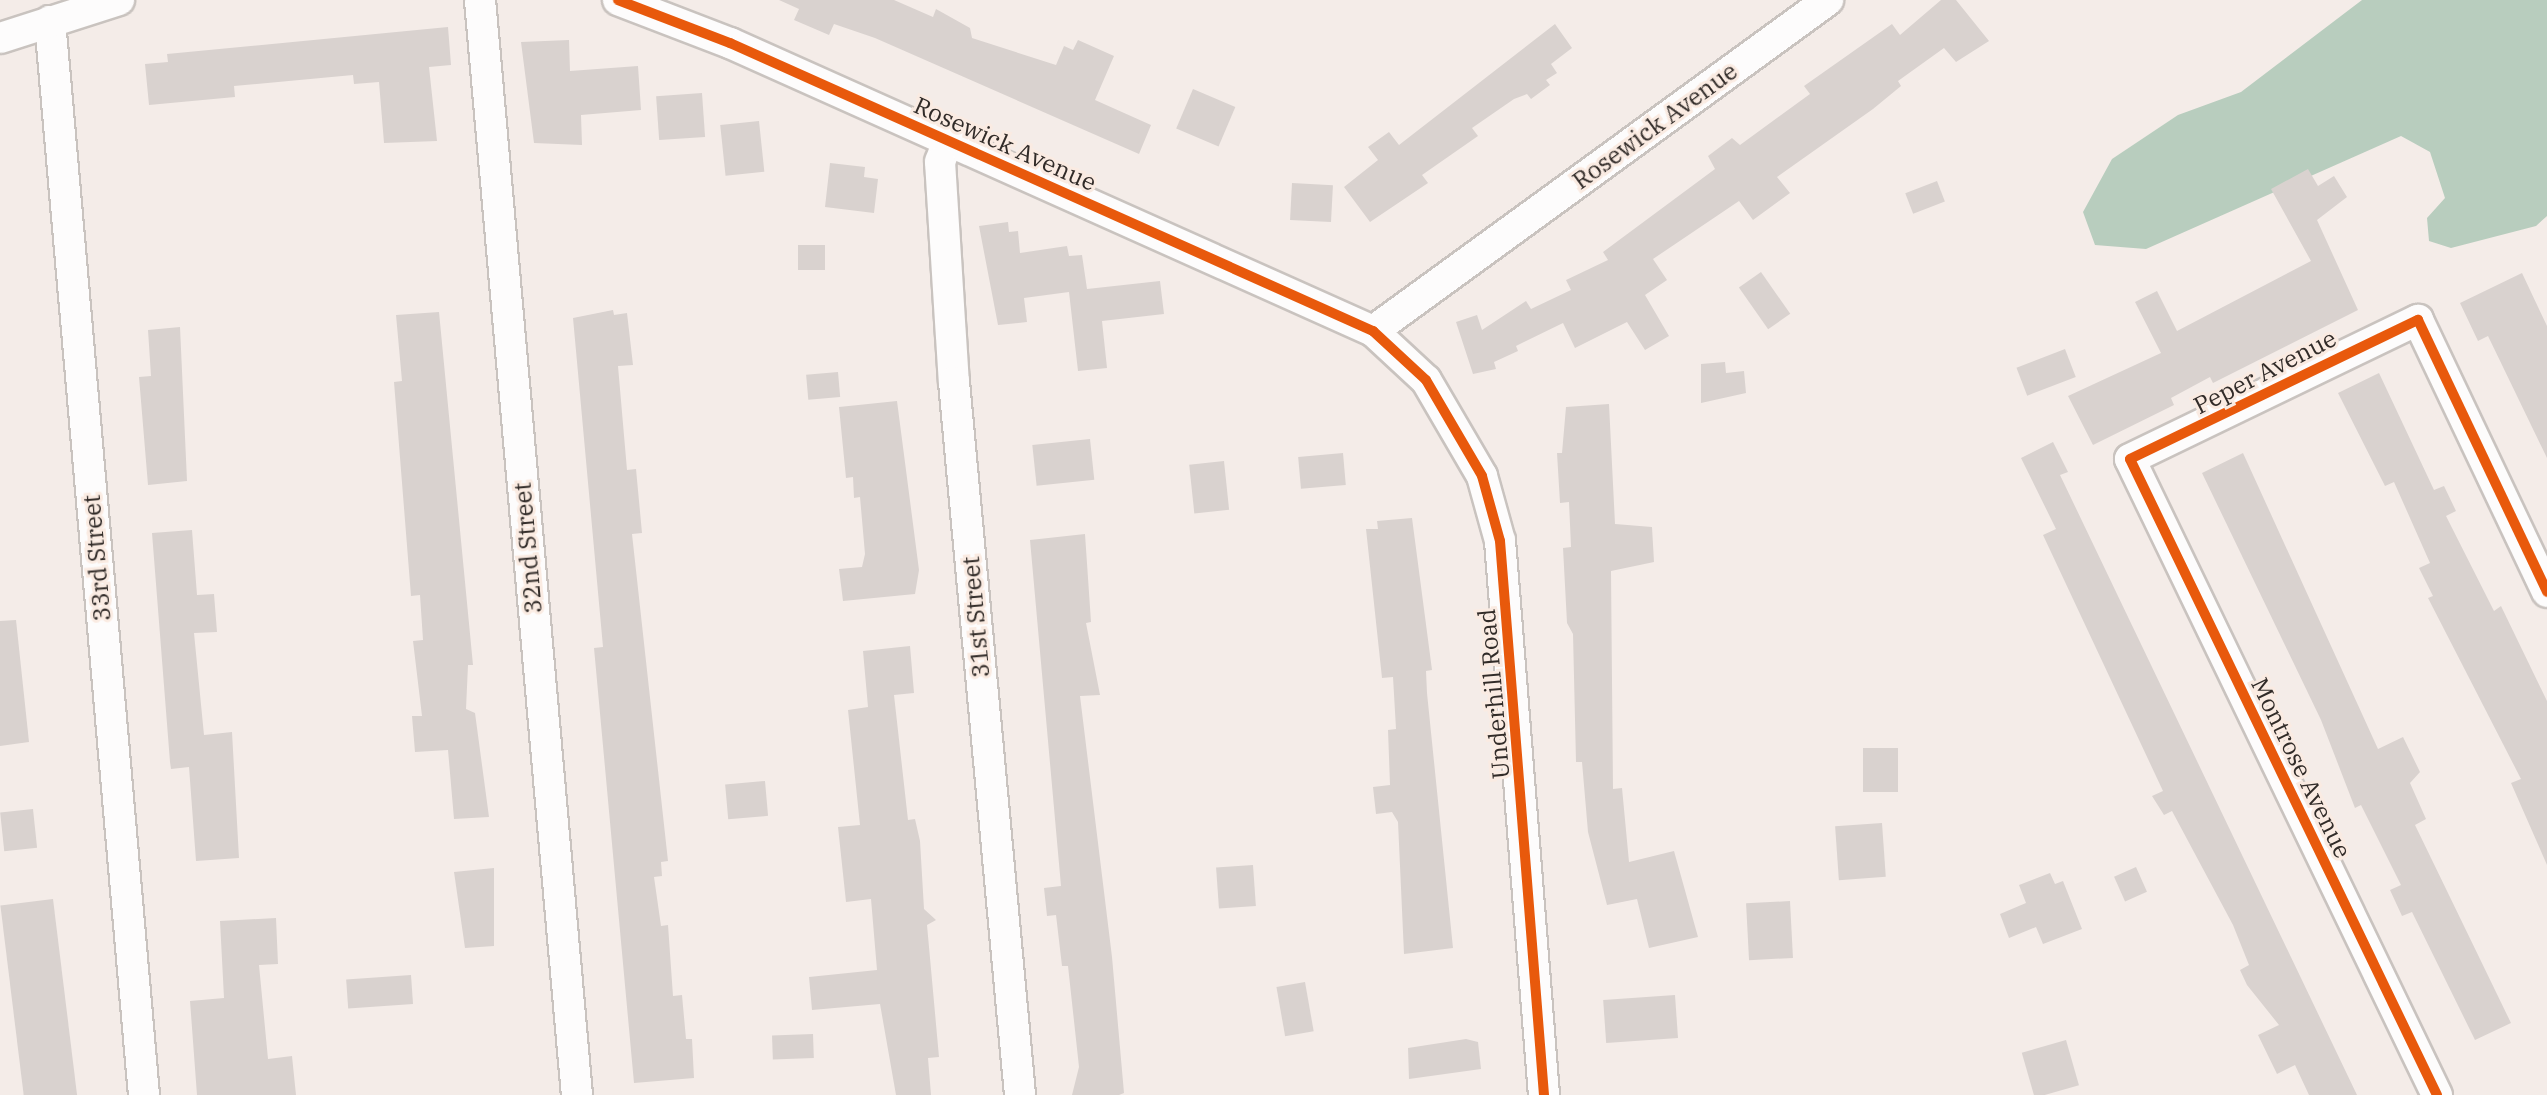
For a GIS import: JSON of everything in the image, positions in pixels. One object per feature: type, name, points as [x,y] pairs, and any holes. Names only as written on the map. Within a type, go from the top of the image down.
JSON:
[{"type":"street","points":[[0,38],[119,0]]},
{"type":"street","name":"32nd Street","points":[[480,0],[577,1095]]},
{"type":"street","name":"Rosewick Avenue","points":[[618,0],[674,9],[948,141],[1373,331],[1828,0]]},
{"type":"street","name":"33rd Street","points":[[50,21],[144,1095]]},
{"type":"street","name":"31st Street","points":[[948,141],[940,162],[954,382],[1020,1095]]},
{"type":"street","name":"Peper Avenue","points":[[2130,459],[2418,320],[2547,592]]},
{"type":"street","name":"Underhill Road","points":[[1373,331],[1447,408],[1493,506],[1509,625],[1544,1095]]},
{"type":"street","name":"Montrose Avenue","points":[[2130,459],[2437,1095]]},
{"type":"green space","points":[[2362,0],[2547,0],[2547,216],[2536,226],[2451,248],[2429,241],[2427,218],[2445,198],[2430,152],[2401,136],[2146,249],[2095,245],[2083,212],[2112,159],[2178,115],[2241,92]]},
{"type":"building","points":[[779,0],[894,0],[933,17],[936,9],[970,28],[972,38],[1056,65],[1064,46],[1073,50],[1078,40],[1114,56],[1095,100],[1151,125],[1139,154],[875,38],[834,24],[829,35],[794,20],[799,9]]},
{"type":"building","points":[[1941,0],[1956,0],[1989,41],[1956,62],[1944,48],[1898,81],[1901,86],[1873,109],[1777,177],[1790,193],[1753,220],[1739,201],[1653,259],[1667,280],[1645,295],[1669,336],[1645,350],[1627,322],[1575,348],[1563,323],[1516,346],[1518,351],[1494,362],[1496,369],[1473,374],[1456,322],[1477,315],[1482,330],[1526,301],[1531,309],[1571,290],[1566,280],[1608,260],[1603,252],[1715,169],[1708,156],[1732,138],[1740,145],[1810,94],[1804,86],[1892,24],[1900,35]]},
{"type":"building","points":[[1555,24],[1572,48],[1551,64],[1557,73],[1546,80],[1550,85],[1531,99],[1527,94],[1514,99],[1472,128],[1478,136],[1422,175],[1428,183],[1370,222],[1344,187],[1378,160],[1368,147],[1389,132],[1399,145]]},
{"type":"building","points":[[448,27],[451,65],[429,67],[437,141],[384,143],[379,82],[354,84],[353,75],[234,86],[235,97],[149,105],[145,64],[168,62],[167,54]]},
{"type":"building","points":[[569,40],[570,71],[638,66],[641,110],[581,115],[582,145],[534,143],[521,42]]},
{"type":"building","points":[[1193,89],[1235,107],[1219,147],[1176,129]]},
{"type":"building","points":[[702,93],[705,137],[659,140],[656,96]]},
{"type":"building","points":[[759,121],[764,172],[726,176],[720,125]]},
{"type":"building","points":[[830,163],[865,167],[864,177],[878,179],[874,213],[825,207]]},
{"type":"building","points":[[2308,169],[2318,186],[2334,176],[2347,197],[2317,220],[2358,310],[2213,383],[2210,377],[2171,398],[2174,405],[2093,445],[2068,396],[2161,353],[2135,302],[2157,291],[2177,331],[2311,261],[2271,189]]},
{"type":"building","points":[[1937,181],[1945,202],[1913,214],[1905,193]]},
{"type":"building","points":[[1292,183],[1333,185],[1331,222],[1290,220]]},
{"type":"building","points":[[1008,222],[1009,232],[1018,231],[1020,253],[1067,246],[1069,256],[1082,255],[1087,289],[1160,281],[1164,314],[1102,321],[1107,368],[1078,371],[1069,292],[1024,298],[1027,322],[998,325],[979,226]]},
{"type":"building","points":[[798,245],[825,245],[825,270],[798,270]]},
{"type":"building","points":[[1761,272],[1790,314],[1768,329],[1739,287]]},
{"type":"building","points":[[2522,273],[2547,326],[2547,458],[2488,336],[2478,341],[2460,303]]},
{"type":"building","points":[[613,310],[614,315],[627,313],[633,365],[618,366],[627,470],[636,469],[642,533],[632,534],[668,861],[661,862],[662,876],[654,877],[661,926],[668,925],[673,996],[682,995],[686,1039],[692,1039],[694,1078],[634,1083],[594,648],[603,647],[573,318]]},
{"type":"building","points":[[439,312],[473,665],[468,665],[466,709],[475,713],[489,817],[454,819],[448,750],[415,752],[412,716],[422,716],[413,641],[423,640],[420,595],[411,596],[394,382],[402,381],[396,315]]},
{"type":"building","points":[[180,327],[187,481],[148,485],[139,377],[151,376],[148,330]]},
{"type":"building","points":[[2065,349],[2076,377],[2027,396],[2016,368]]},
{"type":"building","points":[[1725,362],[1726,373],[1744,371],[1746,393],[1701,403],[1701,364]]},
{"type":"building","points":[[838,372],[840,397],[808,400],[806,375]]},
{"type":"building","points":[[2379,373],[2434,490],[2444,486],[2456,511],[2446,516],[2494,611],[2501,606],[2547,701],[2547,865],[2511,783],[2521,779],[2428,598],[2433,596],[2419,568],[2430,563],[2394,482],[2385,486],[2338,393]]},
{"type":"building","points":[[897,401],[919,570],[915,594],[843,601],[839,569],[862,567],[865,554],[860,497],[854,498],[853,477],[846,478],[839,407]]},
{"type":"building","points":[[1609,404],[1615,524],[1652,527],[1654,562],[1611,571],[1613,789],[1622,788],[1629,862],[1674,851],[1698,937],[1649,948],[1637,899],[1607,905],[1588,832],[1582,762],[1576,762],[1573,634],[1567,623],[1563,548],[1571,547],[1569,502],[1560,503],[1557,453],[1562,453],[1566,407]]},
{"type":"building","points":[[1090,439],[1094,480],[1037,486],[1032,445]]},
{"type":"building","points":[[2053,442],[2068,472],[2060,475],[2357,1095],[2309,1095],[2295,1065],[2277,1074],[2258,1035],[2279,1025],[2247,985],[2240,970],[2249,965],[2233,925],[2172,811],[2164,815],[2152,796],[2163,791],[2043,535],[2056,529],[2021,458]]},
{"type":"building","points":[[1343,453],[1346,485],[1301,489],[1298,457]]},
{"type":"building","points":[[2243,453],[2378,749],[2403,737],[2420,772],[2410,783],[2426,819],[2415,825],[2511,1023],[2475,1040],[2412,912],[2402,916],[2390,890],[2401,885],[2361,805],[2355,808],[2321,720],[2202,473]]},
{"type":"building","points":[[1224,461],[1229,510],[1194,513],[1189,465]]},
{"type":"building","points":[[1412,518],[1432,670],[1426,671],[1427,693],[1453,948],[1404,954],[1398,822],[1392,812],[1376,814],[1373,787],[1390,785],[1388,730],[1396,729],[1393,677],[1382,678],[1366,529],[1378,529],[1377,521]]},
{"type":"building","points":[[192,530],[197,595],[214,594],[217,632],[194,633],[204,735],[232,732],[239,858],[196,861],[189,767],[171,769],[152,533]]},
{"type":"building","points":[[1085,534],[1091,622],[1086,623],[1100,695],[1080,696],[1112,957],[1124,1093],[1119,1095],[1072,1095],[1079,1067],[1068,966],[1062,966],[1056,915],[1047,916],[1044,888],[1061,886],[1030,540]]},
{"type":"building","points":[[16,620],[29,742],[0,746],[0,621]]},
{"type":"building","points":[[910,646],[914,693],[894,695],[908,820],[915,819],[920,841],[924,909],[936,920],[927,925],[939,1057],[928,1058],[931,1095],[896,1095],[880,1004],[812,1010],[809,977],[877,970],[871,899],[846,902],[838,827],[860,825],[848,710],[868,707],[863,651]]},
{"type":"building","points":[[1863,748],[1898,748],[1898,792],[1863,792]]},
{"type":"building","points":[[765,781],[768,816],[728,819],[725,784]]},
{"type":"building","points":[[33,809],[37,848],[4,851],[0,812]]},
{"type":"building","points":[[1882,823],[1886,877],[1839,880],[1835,826]]},
{"type":"building","points":[[1253,865],[1256,906],[1219,908],[1216,868]]},
{"type":"building","points":[[2136,867],[2147,892],[2125,901],[2114,877]]},
{"type":"building","points":[[494,868],[494,946],[465,948],[454,872]]},
{"type":"building","points":[[2050,873],[2055,884],[2063,881],[2082,929],[2043,944],[2036,927],[2009,938],[2000,914],[2026,903],[2019,885]]},
{"type":"building","points":[[53,899],[77,1095],[24,1095],[0,905]]},
{"type":"building","points":[[1790,901],[1793,958],[1749,960],[1746,903]]},
{"type":"building","points":[[276,918],[278,964],[259,965],[268,1059],[292,1056],[296,1095],[197,1095],[190,1001],[224,998],[220,921]]},
{"type":"building","points":[[411,975],[413,1004],[348,1008],[346,980]]},
{"type":"building","points":[[1305,982],[1314,1031],[1285,1036],[1276,987]]},
{"type":"building","points":[[1675,995],[1678,1038],[1606,1043],[1603,1000]]},
{"type":"building","points":[[813,1034],[814,1058],[773,1059],[772,1035]]},
{"type":"building","points":[[1466,1039],[1478,1042],[1481,1069],[1409,1079],[1408,1048]]},
{"type":"building","points":[[2066,1040],[2079,1085],[2034,1095],[2022,1053]]},
{"type":"cycle path","points":[[618,0],[730,43],[1373,331],[1426,380],[1482,476],[1500,541],[1544,1095]]},
{"type":"cycle path","points":[[2437,1095],[2130,459],[2418,320],[2547,592]]}]
